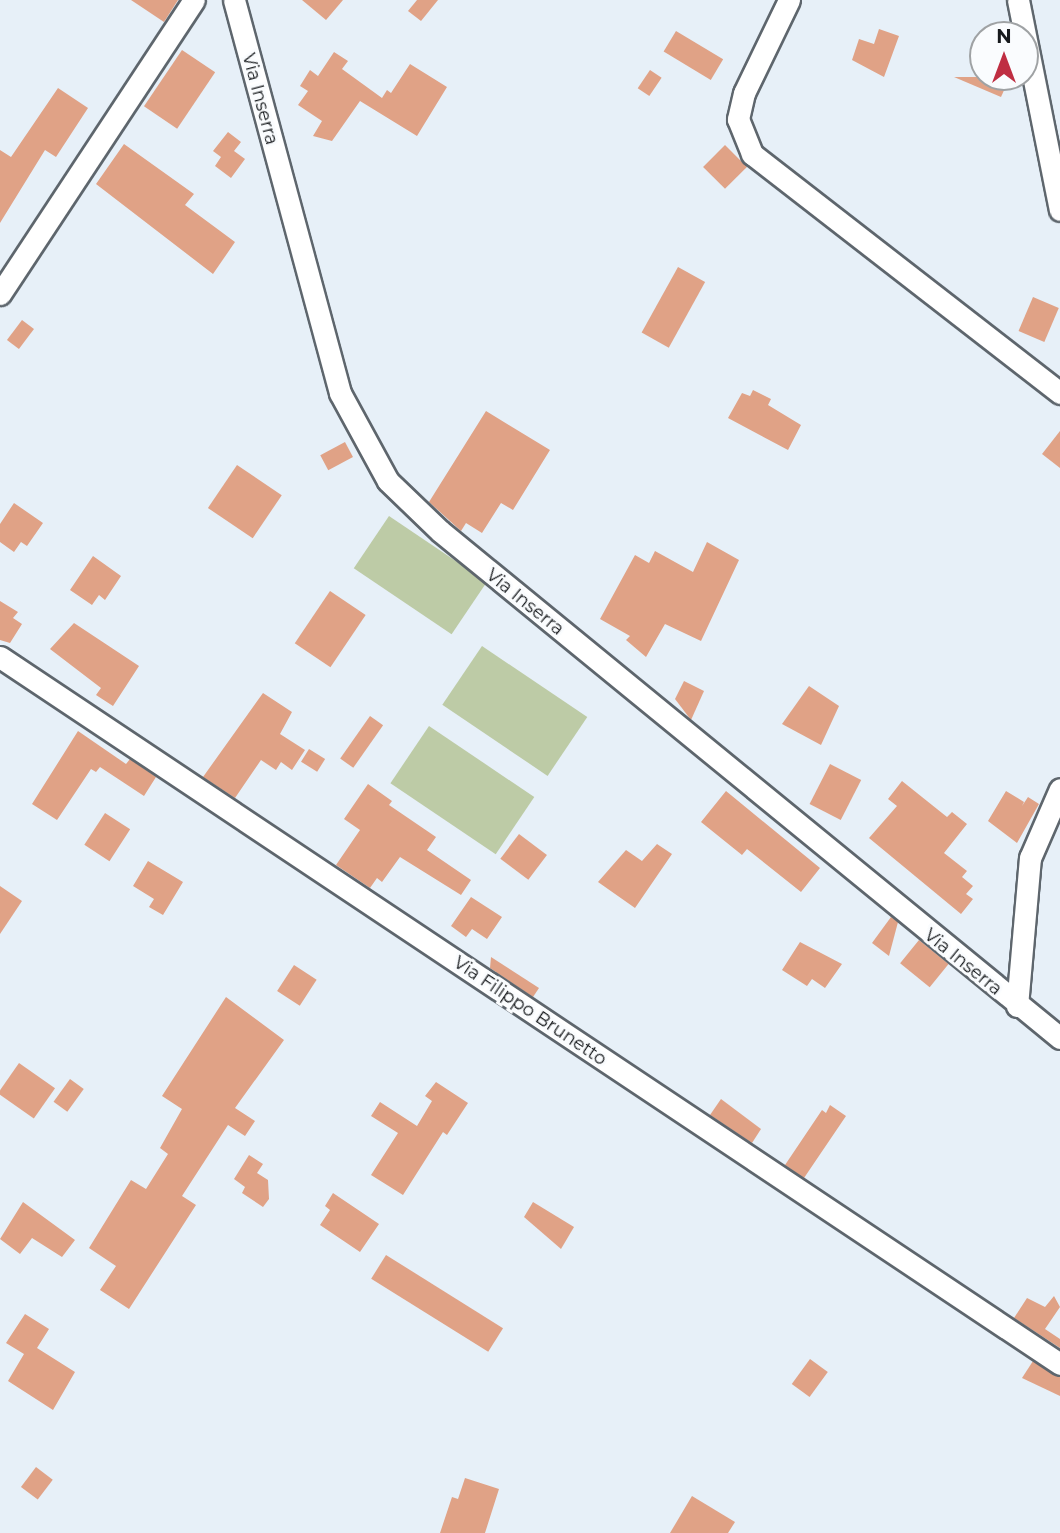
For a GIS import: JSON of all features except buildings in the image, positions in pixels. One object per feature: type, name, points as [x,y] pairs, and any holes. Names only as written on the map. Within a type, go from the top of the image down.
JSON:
[{"type":"street","points":[[0,294],[194,0]]},
{"type":"street","name":"Via Inserra","points":[[234,0],[340,393],[388,481],[440,531],[1017,1006],[1060,1038]]},
{"type":"street","points":[[789,0],[744,93],[738,119],[752,154],[1060,393]]},
{"type":"street","points":[[1018,0],[1060,211]]},
{"type":"street","name":"Via Filippo Brunetto","points":[[0,657],[1060,1364]]},
{"type":"street","points":[[1017,1006],[1030,858],[1060,789]]},
{"type":"green space","points":[[389,516],[487,582],[452,634],[354,568]]},
{"type":"green space","points":[[482,646],[587,717],[548,776],[442,705]]},
{"type":"green space","points":[[429,726],[534,797],[496,854],[390,783]]}]
